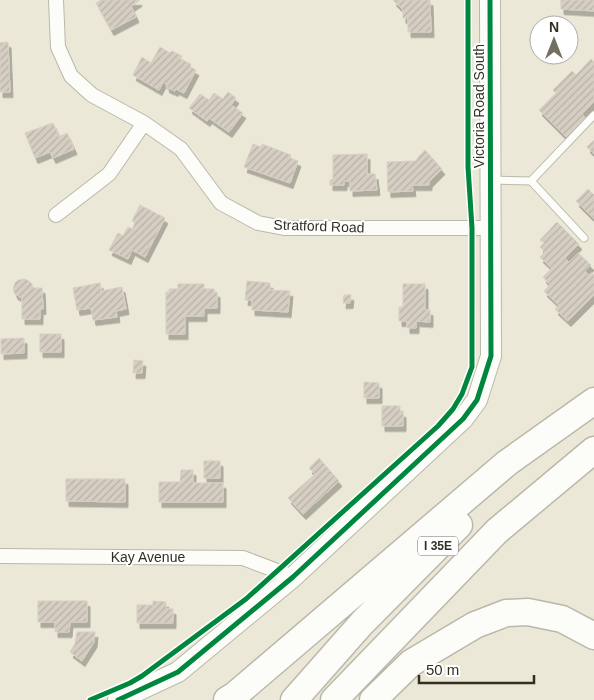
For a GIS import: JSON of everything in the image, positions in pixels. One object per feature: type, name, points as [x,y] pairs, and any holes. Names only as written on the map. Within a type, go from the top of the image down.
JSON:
[{"type":"highway","points":[[228,700],[507,463],[594,403]]},
{"type":"highway","name":"I 35E","points":[[294,700],[362,623],[484,500],[594,403]]},
{"type":"highway","name":"I 35E","points":[[334,700],[497,531],[594,450]]},
{"type":"highway","points":[[373,700],[411,663],[475,625],[506,613],[528,612],[562,619],[594,636]]},
{"type":"street","name":"Stratford Road","points":[[56,0],[58,47],[71,76],[92,95],[144,123],[181,149],[221,203],[258,223],[284,228],[491,228]]},
{"type":"street","name":"Victoria Road South","points":[[118,700],[178,672],[293,577],[463,419],[477,400],[491,356],[490,0]]},
{"type":"street","points":[[56,215],[110,174],[144,123]]},
{"type":"street","name":"Kay Avenue","points":[[0,556],[243,558],[293,577]]},
{"type":"lane","points":[[531,182],[594,115]]},
{"type":"lane","points":[[491,180],[531,182],[584,238]]},
{"type":"building","points":[[101,0],[139,0],[131,6],[136,17],[111,30],[96,3]]},
{"type":"building","points":[[393,0],[430,0],[431,32],[408,32],[408,18],[403,18],[403,10]]},
{"type":"building","points":[[561,0],[594,0],[594,11],[561,9]]},
{"type":"building","points":[[8,42],[10,92],[0,92],[0,43]]},
{"type":"building","points":[[160,47],[170,53],[172,51],[182,56],[180,59],[191,64],[190,67],[196,70],[184,93],[166,87],[167,85],[163,82],[159,90],[133,75],[142,57],[151,63]]},
{"type":"building","points":[[591,59],[594,62],[594,101],[582,114],[585,118],[566,137],[539,110],[556,93],[553,90],[572,71],[576,75]]},
{"type":"building","points":[[228,92],[236,98],[231,105],[243,113],[229,132],[209,118],[207,121],[189,108],[200,94],[209,100],[214,93],[223,99]]},
{"type":"building","points":[[53,123],[59,137],[67,133],[74,149],[53,158],[50,152],[35,158],[25,133]]},
{"type":"building","points":[[594,140],[594,154],[587,147]]},
{"type":"building","points":[[253,144],[261,147],[262,144],[291,155],[290,158],[298,161],[290,183],[244,167]]},
{"type":"building","points":[[425,150],[442,169],[429,182],[429,185],[412,185],[413,191],[388,192],[387,162],[416,161]]},
{"type":"building","points":[[367,154],[367,174],[375,174],[377,190],[350,191],[350,181],[344,181],[344,185],[330,185],[330,180],[333,179],[333,155]]},
{"type":"building","points":[[588,189],[594,195],[594,219],[576,201]]},
{"type":"building","points":[[140,205],[165,218],[145,257],[132,250],[128,259],[109,250],[118,233],[123,236],[128,227],[132,229],[135,223],[132,221]]},
{"type":"building","points":[[557,222],[579,244],[565,258],[569,262],[578,253],[591,265],[585,271],[589,275],[592,273],[594,275],[594,295],[568,321],[555,309],[559,305],[544,291],[550,285],[543,277],[552,268],[540,257],[545,252],[540,247],[544,243],[540,240]]},
{"type":"building","points":[[24,279],[32,284],[32,288],[42,288],[43,309],[40,309],[40,319],[22,319],[22,298],[15,294],[13,289],[18,280]]},
{"type":"building","points":[[247,281],[270,283],[270,290],[290,291],[288,312],[252,310],[252,300],[245,300]]},
{"type":"building","points":[[100,283],[101,291],[122,287],[126,309],[116,311],[117,317],[93,320],[91,308],[77,310],[73,288]]},
{"type":"building","points":[[178,284],[204,284],[204,289],[214,289],[214,292],[217,292],[217,308],[204,308],[204,316],[185,316],[185,334],[166,334],[166,292],[169,292],[169,289],[178,289]]},
{"type":"building","points":[[403,284],[425,284],[425,310],[430,310],[430,322],[416,321],[416,328],[407,328],[407,321],[399,321],[399,307],[403,307]]},
{"type":"building","points":[[344,295],[351,295],[350,303],[343,303]]},
{"type":"building","points":[[40,334],[61,334],[61,352],[40,352]]},
{"type":"building","points":[[24,338],[24,353],[1,354],[1,339]]},
{"type":"building","points":[[134,360],[143,361],[142,373],[133,373]]},
{"type":"building","points":[[364,382],[379,383],[379,398],[364,398]]},
{"type":"building","points":[[382,406],[400,406],[400,412],[403,412],[403,426],[382,426]]},
{"type":"building","points":[[319,458],[339,481],[303,514],[288,498],[315,474],[309,468]]},
{"type":"building","points":[[204,461],[220,461],[220,478],[204,478]]},
{"type":"building","points":[[181,470],[193,470],[193,483],[223,483],[223,502],[159,502],[159,482],[180,482]]},
{"type":"building","points":[[66,479],[125,479],[125,502],[66,501]]},
{"type":"building","points":[[38,601],[87,601],[87,622],[70,622],[69,632],[55,632],[55,622],[38,622]]},
{"type":"building","points":[[153,601],[166,602],[166,609],[173,609],[173,623],[137,623],[137,605],[153,605]]},
{"type":"building","points":[[77,632],[95,632],[94,642],[82,661],[70,652],[75,644]]},
{"type":"cycle path","points":[[90,700],[142,676],[246,599],[438,426],[453,409],[462,394],[472,367],[472,228],[468,167],[468,0]]},
{"type":"cycle path","points":[[118,700],[178,672],[293,577],[463,419],[477,400],[491,356],[490,0]]}]
